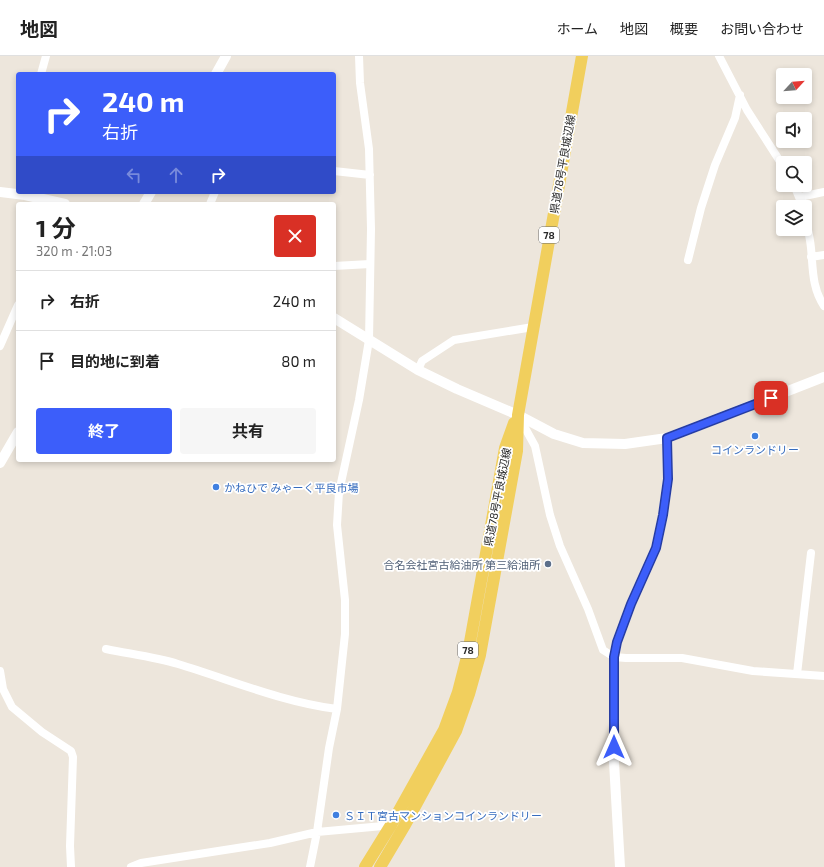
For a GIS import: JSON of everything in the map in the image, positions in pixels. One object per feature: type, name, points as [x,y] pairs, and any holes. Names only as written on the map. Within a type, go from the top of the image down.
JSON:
[{"type":"main road","name":"県道78号平良城辺線","points":[[380,867],[405,825],[456,731],[469,694],[480,655],[517,451],[518,415],[532,327],[582,56]]},
{"type":"main road","name":"県道78号平良城辺線","points":[[365,867],[391,825],[444,730],[458,692],[468,653],[505,448],[518,415]]},
{"type":"street","points":[[42,72],[46,56]]},
{"type":"street","points":[[217,72],[226,56]]},
{"type":"street","points":[[310,867],[317,832],[329,748],[337,709],[345,634],[345,600],[337,525],[339,492],[360,400],[369,340],[371,229],[370,175],[369,149],[360,83],[359,56]]},
{"type":"street","points":[[719,56],[747,110],[777,156]]},
{"type":"street","points":[[688,260],[701,208],[715,165],[735,118],[740,95]]},
{"type":"street","points":[[336,170],[370,175]]},
{"type":"street","points":[[0,192],[54,202]]},
{"type":"street","points":[[798,192],[801,200]]},
{"type":"street","points":[[800,197],[824,192]]},
{"type":"street","points":[[809,236],[814,284],[824,306]]},
{"type":"street","points":[[811,257],[824,255]]},
{"type":"street","points":[[336,266],[370,264]]},
{"type":"street","points":[[0,346],[16,310]]},
{"type":"street","points":[[336,319],[418,370],[457,389],[518,415],[554,434],[583,443],[625,444],[667,438],[824,377]]},
{"type":"street","points":[[418,370],[422,361],[454,340],[532,327]]},
{"type":"street","points":[[518,415],[535,446],[550,515],[560,546],[588,609],[603,650],[614,657],[682,658],[753,671],[824,676]]},
{"type":"street","points":[[0,463],[16,435]]},
{"type":"street","points":[[620,867],[614,762],[614,657],[617,642],[631,604],[656,548],[663,515],[668,479],[667,438]]},
{"type":"street","points":[[797,674],[812,553]]},
{"type":"street","points":[[106,649],[177,664],[276,696],[314,706],[337,709]]},
{"type":"street","points":[[0,671],[3,689],[12,707],[42,732],[71,751],[74,757],[70,846],[71,867]]},
{"type":"street","points":[[131,867],[141,863],[270,843],[317,832],[405,825]]},
{"type":"place","name":"コインランドリー","points":[[755,436]]},
{"type":"place","name":"かねひで みゃーく平良市場","points":[[216,487]]},
{"type":"place","name":"合名会社宮古給油所 第三給油所","points":[[548,564]]},
{"type":"place","name":"ＳＩＴ宮古マンションコインランドリー","points":[[336,815]]},
{"type":"route","points":[[614,747],[614,657],[617,642],[631,604],[656,548],[663,515],[668,479],[667,438],[771,398]]}]
